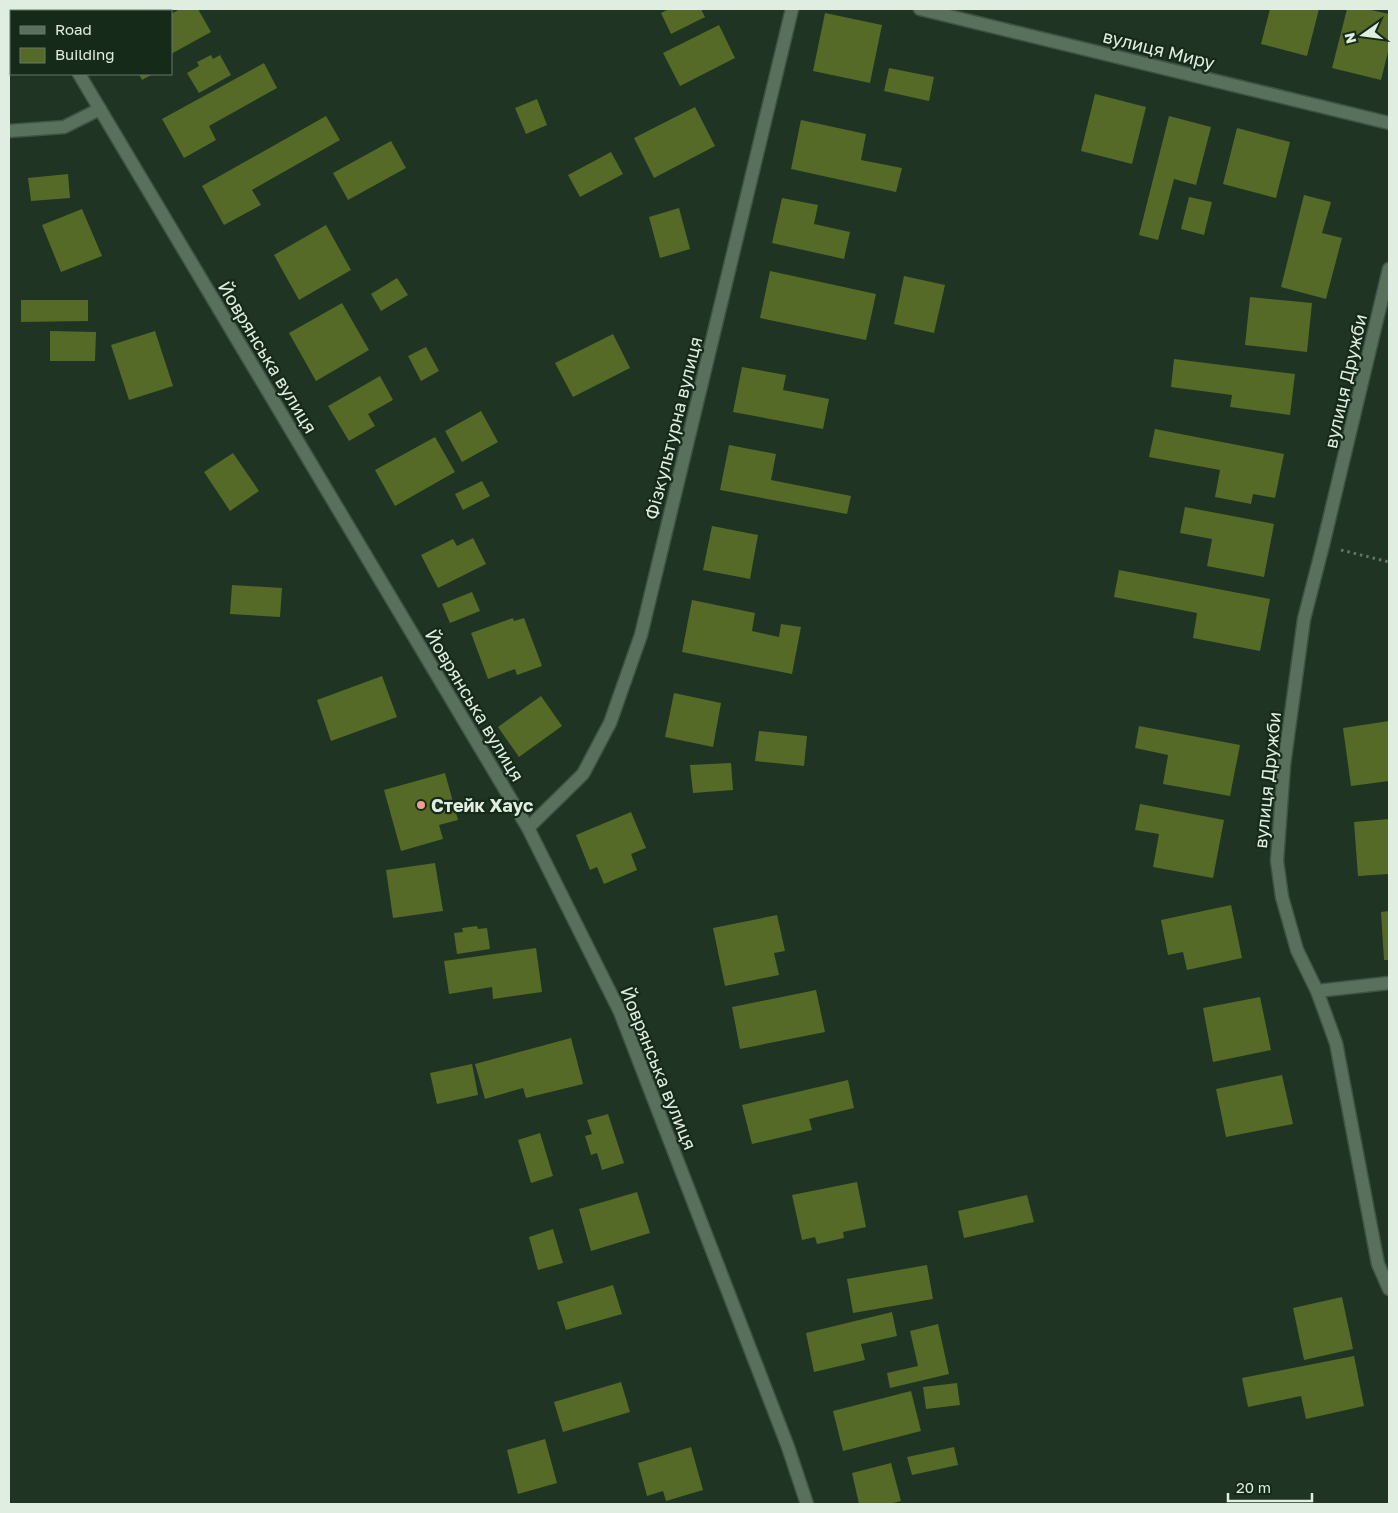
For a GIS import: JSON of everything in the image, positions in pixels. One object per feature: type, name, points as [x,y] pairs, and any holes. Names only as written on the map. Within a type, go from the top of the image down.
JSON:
[{"type":"street","name":"Фізкультурна вулиця","points":[[528,828],[583,774],[610,723],[641,636],[792,9]]},
{"type":"street","name":"вулиця Миру","points":[[920,9],[1389,123]]},
{"type":"street","name":"Йоврянська вулиця","points":[[80,75],[528,828],[620,1012],[788,1447],[807,1504]]},
{"type":"street","points":[[9,131],[64,127],[100,109]]},
{"type":"street","name":"вулиця Дружби","points":[[1389,269],[1304,619],[1284,765],[1277,860],[1282,897],[1297,950],[1317,990],[1336,1043],[1378,1264],[1389,1289]]},
{"type":"street","points":[[1317,990],[1389,983]]},
{"type":"path","points":[[1323,545],[1389,562]]},
{"type":"building","points":[[140,9],[164,9],[162,10]]},
{"type":"building","points":[[180,9],[198,9],[211,32],[172,53],[172,13]]},
{"type":"building","points":[[669,9],[701,9],[705,17],[671,34],[661,13]]},
{"type":"building","points":[[1270,9],[1319,9],[1307,56],[1261,44]]},
{"type":"building","points":[[1347,9],[1367,9],[1389,14],[1389,48],[1381,80],[1332,68]]},
{"type":"building","points":[[825,13],[882,25],[870,83],[813,71]]},
{"type":"building","points":[[719,25],[735,58],[680,86],[663,53]]},
{"type":"building","points":[[211,55],[213,59],[220,55],[231,75],[199,93],[187,73],[199,66],[197,62]]},
{"type":"building","points":[[264,63],[277,88],[209,126],[216,140],[184,158],[162,119]]},
{"type":"building","points":[[889,68],[934,77],[929,101],[884,91]]},
{"type":"building","points":[[140,75],[151,75],[142,80]]},
{"type":"building","points":[[1095,94],[1146,107],[1132,164],[1081,151]]},
{"type":"building","points":[[537,99],[547,125],[526,134],[515,108]]},
{"type":"building","points":[[695,107],[715,146],[654,178],[634,138]]},
{"type":"building","points":[[326,116],[340,140],[252,190],[261,205],[224,225],[202,186]]},
{"type":"building","points":[[1169,116],[1211,127],[1196,185],[1174,179],[1158,240],[1139,235]]},
{"type":"building","points":[[801,120],[866,134],[861,160],[902,168],[896,192],[791,169]]},
{"type":"building","points":[[1237,128],[1290,142],[1276,198],[1223,184]]},
{"type":"building","points":[[391,141],[406,168],[348,200],[333,173]]},
{"type":"building","points":[[611,152],[623,174],[580,197],[568,175]]},
{"type":"building","points":[[68,174],[70,198],[31,201],[28,178]]},
{"type":"building","points":[[1304,195],[1331,202],[1322,233],[1342,238],[1326,299],[1281,287]]},
{"type":"building","points":[[1189,197],[1212,202],[1204,235],[1181,229]]},
{"type":"building","points":[[782,198],[818,205],[814,224],[850,232],[844,259],[772,243]]},
{"type":"building","points":[[679,208],[690,249],[660,258],[649,217]]},
{"type":"building","points":[[82,209],[102,256],[61,272],[42,225]]},
{"type":"building","points":[[326,225],[351,270],[299,300],[274,255]]},
{"type":"building","points":[[770,271],[876,294],[866,340],[760,318]]},
{"type":"building","points":[[904,276],[945,285],[934,333],[894,324]]},
{"type":"building","points":[[397,278],[408,295],[381,311],[371,294]]},
{"type":"building","points":[[1250,297],[1312,303],[1307,352],[1245,345]]},
{"type":"building","points":[[21,300],[88,300],[88,321],[21,322]]},
{"type":"building","points":[[342,303],[369,350],[316,381],[289,333]]},
{"type":"building","points":[[50,331],[96,332],[95,361],[50,361]]},
{"type":"building","points":[[155,331],[173,386],[129,400],[111,345]]},
{"type":"building","points":[[613,334],[630,368],[573,397],[555,363]]},
{"type":"building","points":[[426,347],[439,371],[421,381],[408,356]]},
{"type":"building","points":[[1174,359],[1295,374],[1290,415],[1230,407],[1232,395],[1171,387]]},
{"type":"building","points":[[742,367],[786,375],[783,390],[829,399],[823,429],[733,412]]},
{"type":"building","points":[[380,376],[393,400],[368,414],[375,426],[349,441],[328,406]]},
{"type":"building","points":[[481,411],[498,442],[462,462],[445,431]]},
{"type":"building","points":[[1155,429],[1284,454],[1275,498],[1253,494],[1251,504],[1215,497],[1220,470],[1149,457]]},
{"type":"building","points":[[435,437],[455,472],[395,506],[375,470]]},
{"type":"building","points":[[729,445],[776,454],[771,480],[851,496],[847,514],[720,490]]},
{"type":"building","points":[[233,453],[259,491],[230,511],[204,472]]},
{"type":"building","points":[[482,481],[490,496],[463,510],[455,494]]},
{"type":"building","points":[[1185,507],[1274,524],[1264,577],[1207,566],[1212,539],[1180,533]]},
{"type":"building","points":[[712,526],[758,535],[750,579],[703,570]]},
{"type":"building","points":[[473,538],[486,564],[438,588],[421,555],[453,539],[457,546]]},
{"type":"building","points":[[1119,570],[1270,599],[1260,651],[1193,638],[1197,613],[1114,597]]},
{"type":"building","points":[[232,585],[282,588],[280,617],[230,614]]},
{"type":"building","points":[[472,592],[480,611],[450,623],[442,604]]},
{"type":"building","points":[[692,600],[755,613],[752,631],[779,637],[781,624],[801,627],[792,674],[682,652]]},
{"type":"building","points":[[513,618],[514,621],[524,618],[542,666],[517,675],[515,669],[488,679],[471,633]]},
{"type":"building","points":[[382,676],[397,717],[331,741],[317,700]]},
{"type":"building","points":[[674,693],[721,703],[713,747],[665,737]]},
{"type":"building","points":[[541,696],[562,726],[519,757],[498,727]]},
{"type":"building","points":[[1389,721],[1389,781],[1351,786],[1343,728]]},
{"type":"building","points":[[1139,726],[1240,745],[1230,796],[1163,784],[1168,755],[1135,748]]},
{"type":"building","points":[[759,731],[807,736],[804,766],[755,761]]},
{"type":"building","points":[[731,763],[733,790],[693,793],[690,765]]},
{"type":"building","name":"Стейк Хаус","points":[[445,773],[458,820],[439,825],[443,839],[401,851],[384,790]]},
{"type":"building","points":[[1140,804],[1224,820],[1213,878],[1153,867],[1159,834],[1135,830]]},
{"type":"building","points":[[631,812],[646,848],[631,854],[637,870],[604,884],[597,867],[590,870],[576,835]]},
{"type":"building","points":[[1389,819],[1389,874],[1358,876],[1354,822]]},
{"type":"building","points":[[435,863],[443,911],[393,918],[386,870]]},
{"type":"building","points":[[1231,905],[1242,958],[1187,970],[1183,952],[1168,955],[1161,920]]},
{"type":"building","points":[[1389,911],[1389,960],[1384,960],[1381,912]]},
{"type":"building","points":[[777,915],[785,951],[774,953],[779,975],[725,986],[713,928]]},
{"type":"building","points":[[477,926],[478,929],[487,928],[490,949],[457,954],[454,933],[463,932],[462,928]]},
{"type":"building","points":[[536,948],[542,992],[493,999],[492,987],[449,994],[444,961]]},
{"type":"building","points":[[816,990],[825,1032],[740,1049],[732,1007]]},
{"type":"building","points":[[1260,997],[1271,1050],[1213,1062],[1203,1008]]},
{"type":"building","points":[[571,1038],[583,1084],[526,1098],[523,1088],[485,1099],[475,1064]]},
{"type":"building","points":[[472,1064],[478,1095],[437,1104],[430,1073]]},
{"type":"building","points":[[1282,1075],[1293,1124],[1226,1137],[1216,1089]]},
{"type":"building","points":[[848,1080],[854,1108],[809,1119],[812,1130],[752,1144],[742,1105]]},
{"type":"building","points":[[608,1114],[624,1163],[602,1170],[597,1153],[591,1155],[585,1136],[592,1134],[587,1120]]},
{"type":"building","points":[[540,1133],[553,1176],[531,1183],[518,1140]]},
{"type":"building","points":[[857,1182],[866,1227],[843,1232],[844,1238],[817,1244],[815,1237],[802,1240],[792,1195]]},
{"type":"building","points":[[637,1192],[650,1233],[591,1251],[579,1209]]},
{"type":"building","points":[[1027,1195],[1034,1222],[964,1238],[958,1211]]},
{"type":"building","points":[[553,1229],[563,1263],[538,1270],[529,1237]]},
{"type":"building","points":[[927,1265],[933,1299],[853,1313],[847,1279]]},
{"type":"building","points":[[613,1285],[622,1314],[566,1330],[557,1302]]},
{"type":"building","points":[[1342,1297],[1353,1349],[1304,1360],[1293,1308]]},
{"type":"building","points":[[892,1312],[897,1336],[861,1344],[865,1360],[814,1372],[806,1333]]},
{"type":"building","points":[[938,1324],[949,1374],[890,1388],[887,1373],[918,1366],[910,1331]]},
{"type":"building","points":[[1354,1356],[1364,1406],[1306,1419],[1301,1396],[1248,1407],[1242,1378]]},
{"type":"building","points":[[621,1382],[630,1412],[563,1432],[554,1402]]},
{"type":"building","points":[[957,1383],[960,1405],[926,1409],[923,1387]]},
{"type":"building","points":[[911,1391],[921,1431],[843,1451],[833,1411]]},
{"type":"building","points":[[545,1439],[557,1483],[518,1494],[507,1450]]},
{"type":"building","points":[[691,1447],[703,1490],[666,1501],[663,1491],[647,1496],[638,1463]]},
{"type":"building","points":[[954,1447],[958,1465],[912,1475],[907,1457]]},
{"type":"building","points":[[891,1463],[901,1501],[889,1504],[859,1504],[852,1473]]},
{"type":"place","name":"Стейк Хаус","points":[[421,805]]}]
